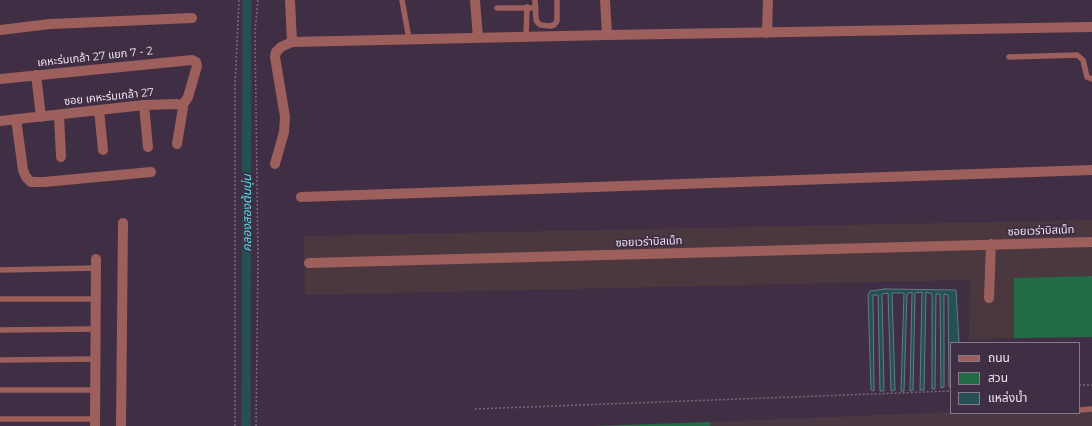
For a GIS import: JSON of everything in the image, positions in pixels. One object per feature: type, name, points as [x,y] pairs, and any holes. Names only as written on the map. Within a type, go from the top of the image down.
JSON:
[{"type":"street","points":[[290,0],[292,42]]},
{"type":"street","points":[[475,0],[478,38]]},
{"type":"street","points":[[605,0],[607,35]]},
{"type":"street","points":[[768,0],[768,33]]},
{"type":"street","points":[[0,30],[50,24],[192,18]]},
{"type":"street","points":[[275,164],[284,132],[285,117],[275,57],[276,52],[281,47],[292,42],[607,35],[1092,28]]},
{"type":"street","name":"เคหะร่มเกล้า 27 แยก 7 - 2","points":[[0,78],[192,60],[196,62],[196,66],[188,97],[182,106]]},
{"type":"street","points":[[36,75],[41,117]]},
{"type":"street","name":"ซอย เคหะร่มเกล้า 27","points":[[0,122],[144,105],[173,103],[182,106]]},
{"type":"street","points":[[144,105],[148,147]]},
{"type":"street","points":[[177,144],[183,111],[182,106]]},
{"type":"street","points":[[99,110],[103,150]]},
{"type":"street","points":[[59,115],[61,157]]},
{"type":"street","points":[[16,120],[23,170],[26,177],[31,182],[151,172]]},
{"type":"street","points":[[301,197],[1092,170]]},
{"type":"street","points":[[121,426],[123,223]]},
{"type":"street","name":"ซอยเวร่าบิสเน็ท","points":[[309,263],[1092,242]]},
{"type":"street","points":[[990,298],[991,244]]},
{"type":"street","points":[[95,423],[96,263]]},
{"type":"lane","points":[[402,0],[409,40]]},
{"type":"lane","points":[[536,0],[536,20],[541,25],[554,25],[557,21],[556,0]]},
{"type":"lane","points":[[497,8],[536,8]]},
{"type":"lane","points":[[526,37],[527,8]]},
{"type":"lane","points":[[1009,57],[1077,55],[1083,60],[1087,77],[1092,79]]},
{"type":"lane","points":[[0,270],[96,263]]},
{"type":"lane","points":[[0,299],[96,298]]},
{"type":"lane","points":[[0,330],[96,329]]},
{"type":"lane","points":[[0,360],[96,360]]},
{"type":"lane","points":[[0,390],[96,390]]},
{"type":"lane","points":[[1080,410],[1092,409]]},
{"type":"lane","points":[[0,420],[95,423]]},
{"type":"path","points":[[234,426],[235,86],[239,0]]},
{"type":"path","points":[[256,426],[258,253],[255,31],[258,0]]},
{"type":"path","points":[[1080,385],[1092,385]]},
{"type":"path","points":[[475,409],[950,391]]},
{"type":"shaded area","points":[[1092,220],[1092,276],[1015,278],[1014,338],[969,339],[970,280],[305,295],[304,236]]},
{"type":"shaded area","points":[[1092,406],[1092,426],[710,426],[711,422],[950,412],[950,414],[1080,414],[1080,407]]},
{"type":"green space","points":[[1092,276],[1092,337],[1014,338],[1014,278]]},
{"type":"green space","points":[[711,422],[710,426],[593,426]]},
{"type":"water","points":[[885,289],[956,290],[959,342],[950,342],[950,387],[948,295],[944,294],[944,387],[941,388],[940,294],[936,294],[935,389],[932,389],[932,294],[926,292],[924,390],[920,390],[922,292],[915,293],[913,390],[910,391],[912,292],[907,294],[904,391],[901,391],[904,293],[892,293],[895,390],[891,391],[888,293],[882,294],[884,391],[880,391],[878,295],[873,295],[874,391],[871,390],[868,295],[870,291]]},
{"type":"waterway","name":"คลองสองต้นนุ่น","points":[[246,426],[247,0]]}]
